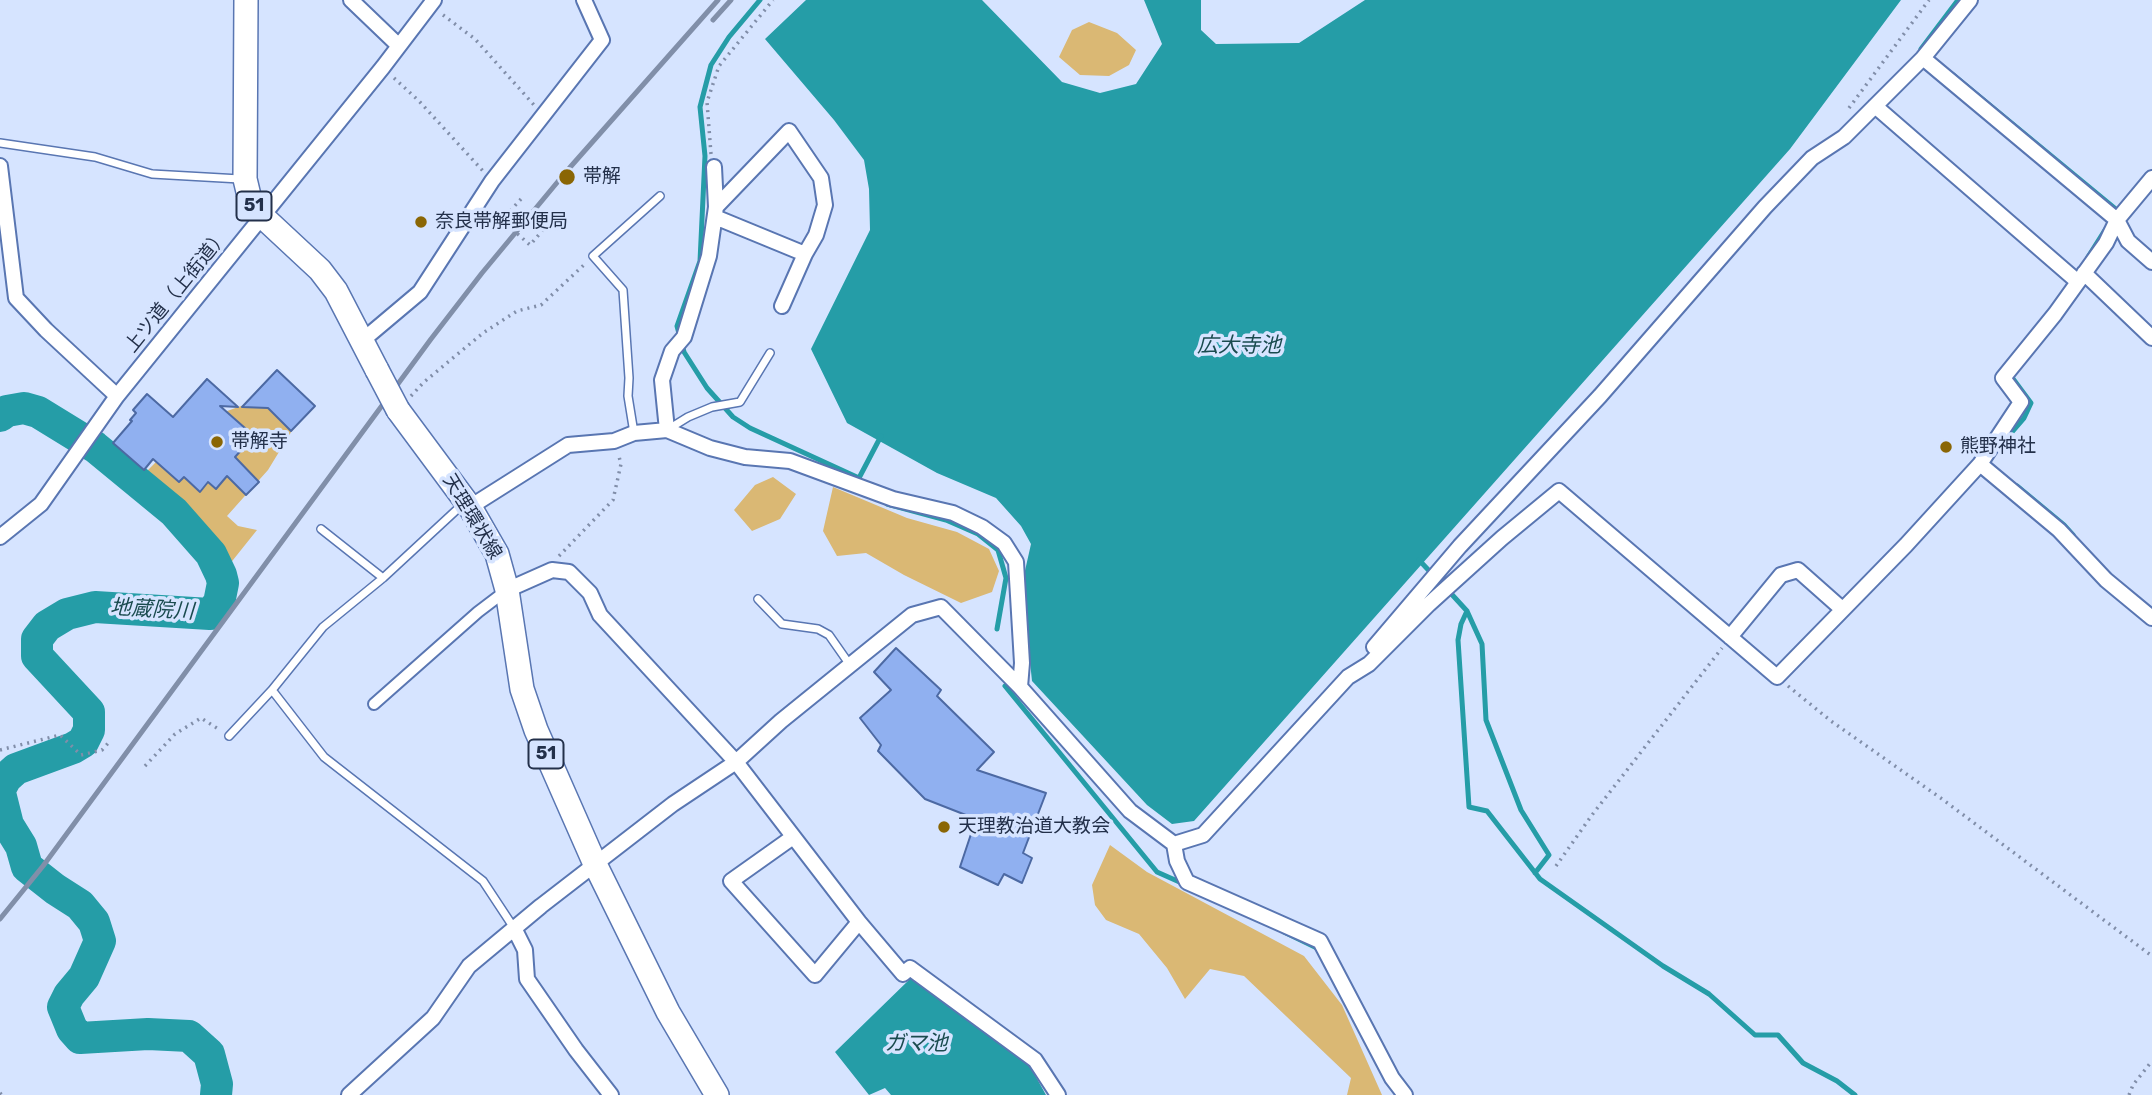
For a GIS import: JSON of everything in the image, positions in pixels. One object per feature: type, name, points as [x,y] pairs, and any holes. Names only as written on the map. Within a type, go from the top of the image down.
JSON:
[{"type":"main road","name":"天理環状線","points":[[246,0],[245,179],[250,200],[262,216],[320,270],[336,291],[398,410],[468,504],[498,554],[507,590],[522,689],[563,796],[668,1012],[717,1095]]},
{"type":"street","points":[[351,0],[399,46]]},
{"type":"street","points":[[363,340],[420,292],[492,181],[602,40],[584,0]]},
{"type":"street","points":[[1174,844],[1203,835],[1348,677],[1460,547],[1600,396],[1765,207],[1812,158],[1844,137],[1923,58],[1969,0]]},
{"type":"street","name":"上ツ道（上街道）","points":[[0,537],[41,505],[117,396],[383,67],[432,2]]},
{"type":"street","points":[[1923,58],[2118,220],[2129,241],[2152,262]]},
{"type":"street","points":[[1875,106],[2152,338]]},
{"type":"street","points":[[715,212],[789,131],[821,178],[825,205],[816,235],[804,254],[782,306]]},
{"type":"street","points":[[0,166],[16,298],[117,396]]},
{"type":"street","points":[[667,430],[662,380],[672,351],[684,337],[709,256],[715,212],[714,167]]},
{"type":"street","points":[[1348,677],[1369,664],[1447,587],[1559,491],[1777,677],[1906,545],[1980,464],[2021,402],[2003,378],[2081,278],[2106,243],[2118,220],[2152,178]]},
{"type":"street","points":[[715,212],[804,254]]},
{"type":"street","points":[[468,504],[568,445],[614,441],[634,433],[667,430],[710,448],[745,457],[790,461],[893,499],[953,513],[982,527],[1004,542],[1016,562],[1022,663],[1020,687]]},
{"type":"street","points":[[1980,464],[2059,530],[2106,580],[2152,618]]},
{"type":"street","points":[[374,704],[478,612],[507,590],[552,570],[569,572],[590,593],[600,615],[736,762],[859,922],[903,974],[910,968],[1035,1060],[1058,1095]]},
{"type":"street","points":[[1730,638],[1781,575],[1798,570],[1842,609]]},
{"type":"street","points":[[349,1095],[433,1018],[469,965],[673,804],[736,762],[780,721],[912,615],[941,607],[1020,687],[1130,811],[1174,844],[1177,861],[1187,882],[1320,941],[1392,1078],[1405,1095]]},
{"type":"street","points":[[793,837],[732,881],[815,975],[859,922]]},
{"type":"street","points":[[514,928],[525,950],[527,979],[611,1095]]},
{"type":"lane","points":[[0,143],[95,157],[152,174],[245,179]]},
{"type":"lane","points":[[634,433],[628,396],[623,290],[593,257],[660,196]]},
{"type":"lane","points":[[667,430],[688,416],[712,407],[740,402],[770,353]]},
{"type":"lane","points":[[229,736],[272,690],[323,627],[468,504]]},
{"type":"lane","points":[[321,529],[383,578]]},
{"type":"lane","points":[[758,599],[782,624],[818,629],[829,635],[850,665]]},
{"type":"lane","points":[[272,690],[324,757],[483,881],[514,928]]},
{"type":"path","points":[[714,167],[709,142],[707,102],[719,66],[774,0]]},
{"type":"path","points":[[1843,116],[1929,0]]},
{"type":"path","points":[[432,2],[475,39],[510,76],[535,106],[541,119]]},
{"type":"path","points":[[383,67],[419,101],[492,181]]},
{"type":"path","points":[[521,199],[502,220],[530,245],[548,224]]},
{"type":"path","points":[[398,410],[424,382],[483,333],[517,311],[541,305],[593,257]]},
{"type":"path","points":[[552,570],[557,558],[613,500],[621,464],[614,441]]},
{"type":"path","points":[[1556,866],[1592,815],[1730,638]]},
{"type":"path","points":[[1777,677],[1830,721],[1953,808],[2152,956]]},
{"type":"path","points":[[145,766],[175,734],[201,718],[229,736]]},
{"type":"path","points":[[0,750],[60,735],[81,755],[102,750],[110,741]]},
{"type":"path","points":[[2129,1095],[2152,1061]]},
{"type":"shaded area","points":[[1089,22],[1117,33],[1136,50],[1129,65],[1109,76],[1080,75],[1059,57],[1072,30]]},
{"type":"shaded area","points":[[261,399],[293,429],[268,470],[227,516],[238,526],[257,530],[229,565],[209,531],[144,474],[196,422]]},
{"type":"shaded area","points":[[773,477],[796,494],[780,519],[752,531],[734,510],[755,485]]},
{"type":"shaded area","points":[[833,487],[907,518],[957,532],[989,549],[999,571],[992,592],[961,603],[866,553],[837,556],[823,531]]},
{"type":"shaded area","points":[[1110,845],[1147,872],[1304,956],[1342,1005],[1382,1095],[1347,1095],[1351,1078],[1244,976],[1210,969],[1185,999],[1167,968],[1139,934],[1106,920],[1095,905],[1092,885]]},
{"type":"water","name":"広大寺池","points":[[806,0],[982,0],[1062,82],[1100,93],[1136,84],[1162,44],[1144,0],[1201,0],[1201,30],[1216,44],[1299,43],[1365,0],[1901,0],[1790,149],[1194,821],[1172,824],[1147,805],[1032,681],[1022,584],[1031,544],[1021,526],[996,498],[937,473],[847,423],[811,349],[870,230],[869,189],[864,160],[834,120],[765,39]]},
{"type":"water","name":"ガマ池","points":[[912,977],[1030,1066],[1046,1095],[891,1095],[885,1088],[869,1095],[835,1052]]},
{"type":"building","points":[[277,370],[315,406],[291,431],[268,408],[242,407]]},
{"type":"building","points":[[207,379],[238,407],[220,406],[254,436],[235,457],[259,482],[246,495],[227,476],[216,489],[208,482],[200,492],[184,477],[179,482],[153,459],[144,470],[113,443],[132,421],[130,420],[136,413],[133,410],[147,394],[173,417]]},
{"type":"building","points":[[896,648],[941,690],[937,696],[994,752],[977,770],[1046,793],[1023,853],[1032,858],[1022,883],[1004,874],[998,885],[960,867],[976,819],[925,799],[878,751],[881,745],[860,718],[891,690],[874,672]]},
{"type":"waterway","points":[[760,0],[729,37],[711,65],[700,107],[705,156],[700,261],[677,326],[684,352],[707,388],[733,417],[750,428],[859,478],[881,436]]},
{"type":"waterway","points":[[1926,52],[1921,49],[1958,0]]},
{"type":"waterway","points":[[1952,74],[2118,211],[2116,213]]},
{"type":"waterway","points":[[2088,257],[2105,230]]},
{"type":"waterway","points":[[1998,448],[2024,418],[2031,403],[2008,372]]},
{"type":"waterway","name":"地蔵院川","points":[[0,416],[7,411],[24,408],[38,412],[95,447],[174,512],[211,554],[223,583],[219,603],[210,614],[95,607],[67,614],[47,626],[37,639],[37,656],[89,712],[89,730],[83,742],[73,748],[16,769],[6,778],[0,789]]},
{"type":"waterway","points":[[2017,486],[2073,535]]},
{"type":"waterway","points":[[887,504],[946,520],[978,534],[998,550],[1006,578],[997,629]]},
{"type":"waterway","points":[[1419,560],[1434,576]]},
{"type":"waterway","points":[[1446,588],[1467,611],[1482,644],[1486,720],[1521,810],[1549,855],[1535,873]]},
{"type":"waterway","points":[[1467,611],[1458,640],[1469,807],[1487,811],[1540,879],[1663,966],[1709,994],[1755,1035],[1778,1035],[1803,1063],[1837,1081],[1855,1095]]},
{"type":"waterway","points":[[1005,686],[1157,872],[1184,884]]},
{"type":"waterway","name":"地蔵院川","points":[[0,793],[8,825],[21,846],[27,867],[80,905],[94,922],[100,941],[84,977],[63,1007],[72,1029],[80,1038],[148,1034],[189,1036],[209,1054],[217,1084],[216,1095]]},
{"type":"waterway","points":[[1284,932],[1319,949]]},
{"type":"railway","points":[[0,919],[43,866],[482,273],[565,173],[718,0]]},
{"type":"railway","points":[[713,20],[731,0]]},
{"type":"place","name":"帯解","points":[[567,177]]},
{"type":"place","name":"奈良帯解郵便局","points":[[421,222]]},
{"type":"place","name":"帯解寺","points":[[217,442]]},
{"type":"place","name":"熊野神社","points":[[1946,447]]},
{"type":"place","name":"天理教治道大教会","points":[[944,827]]}]
